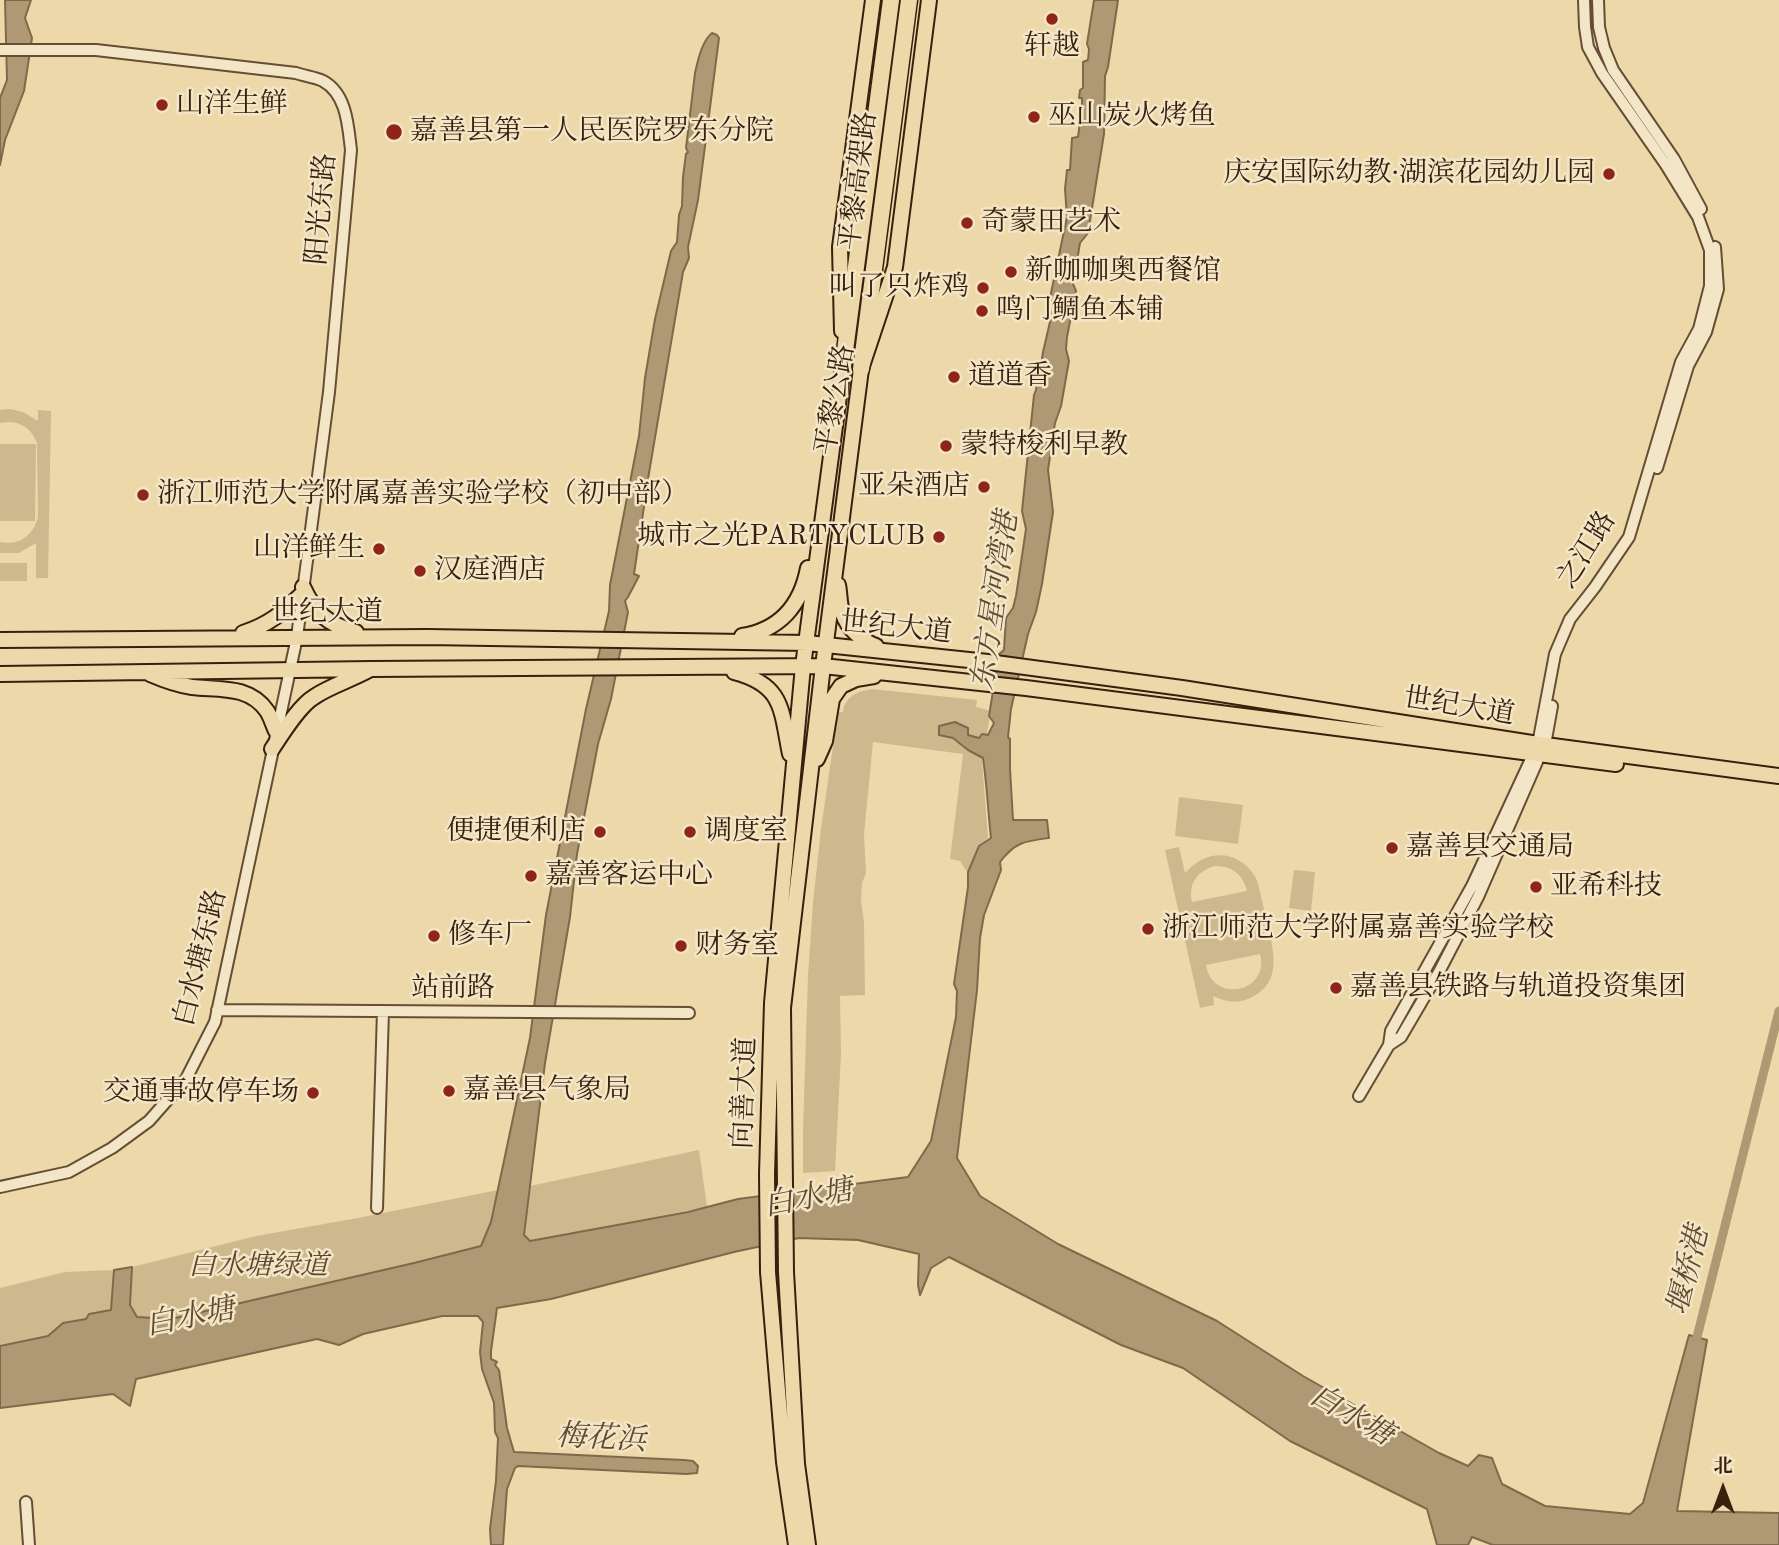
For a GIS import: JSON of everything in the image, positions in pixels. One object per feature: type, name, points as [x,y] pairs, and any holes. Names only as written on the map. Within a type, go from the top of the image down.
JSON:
[{"type":"highway","name":"平黎高架路","points":[[843,366],[891,0]]},
{"type":"highway","name":"平黎高架路","points":[[861,369],[909,0]]},
{"type":"main road","name":"平黎公路","points":[[807,643],[843,366],[840,247],[873,0]]},
{"type":"main road","name":"平黎公路","points":[[825,644],[861,369],[895,267],[929,0]]},
{"type":"main road","points":[[712,641],[751,634],[768,628],[785,616],[795,604],[805,584],[813,540],[823,517]]},
{"type":"main road","points":[[835,569],[842,613],[849,625],[859,637],[894,652]]},
{"type":"main road","points":[[228,637],[263,627],[303,591],[316,612],[340,628],[359,633],[411,632],[427,637]]},
{"type":"main road","name":"世纪大道","points":[[0,639],[427,637],[825,644],[1182,688],[1540,748],[1779,784]]},
{"type":"main road","name":"向善大道","points":[[796,1545],[783,1462],[768,1272],[767,1174],[772,1003],[807,643]]},
{"type":"main road","name":"向善大道","points":[[808,1545],[797,1464],[786,1272],[783,1008],[825,644]]},
{"type":"main road","name":"世纪大道","points":[[0,674],[823,666],[1779,776]]},
{"type":"main road","points":[[712,667],[753,677],[771,690],[781,708],[793,768]]},
{"type":"main road","points":[[272,749],[312,698],[371,669]]},
{"type":"main road","points":[[146,672],[173,684],[247,693],[266,711],[276,731]]},
{"type":"main road","points":[[810,773],[825,741],[832,699],[841,686],[856,679],[889,673]]},
{"type":"street","name":"之江路","points":[[1540,748],[1555,654],[1570,620],[1629,537],[1681,362],[1699,329],[1710,286],[1710,250],[1698,217],[1666,165],[1602,74],[1588,47],[1584,0]]},
{"type":"street","name":"之江路","points":[[1359,1096],[1389,1045],[1391,1031],[1472,886],[1540,748],[1562,656],[1575,623],[1635,541],[1688,366],[1706,332],[1718,289],[1716,250],[1704,216],[1674,159],[1613,70],[1599,27],[1598,0]]},
{"type":"street","name":"阳光东路","points":[[0,50],[96,50],[296,74],[323,82],[339,96],[348,123],[351,150],[329,392],[297,637],[289,670]]},
{"type":"street","name":"白水塘东路","points":[[0,1186],[69,1172],[111,1148],[149,1121],[186,1079],[215,1022],[289,670]]},
{"type":"street","name":"站前路","points":[[217,1010],[689,1013]]},
{"type":"street","points":[[377,1208],[383,1011]]},
{"type":"street","points":[[26,1502],[29,1545]]},
{"type":"green space","points":[[0,410],[23,412],[38,421],[38,410],[51,411],[48,578],[36,578],[36,543],[19,553],[0,553],[0,542],[19,541],[24,538],[33,529],[38,517],[37,443],[31,433],[18,423],[0,423]]},
{"type":"green space","points":[[0,444],[36,444],[35,521],[0,521]]},
{"type":"green space","points":[[0,563],[27,563],[27,581],[0,581]]},
{"type":"green space","points":[[872,689],[977,700],[976,707],[991,711],[982,761],[988,838],[978,846],[967,872],[960,861],[950,859],[963,754],[873,742],[864,834],[866,873],[862,883],[861,901],[864,922],[865,995],[840,996],[841,1054],[835,1171],[803,1173],[808,976],[821,829],[838,712],[843,712],[846,702],[853,695]]},
{"type":"green space","points":[[1179,797],[1243,805],[1238,844],[1175,836]]},
{"type":"green space","points":[[1179,847],[1185,873],[1203,859],[1222,855],[1241,861],[1256,878],[1274,964],[1268,984],[1261,992],[1236,1002],[1213,996],[1214,1005],[1200,1008],[1165,850]],"holes":[[[1215,866],[1236,872],[1247,891],[1192,902],[1191,889],[1195,879],[1203,871]],[[1260,954],[1261,967],[1257,978],[1239,989],[1218,985],[1210,977],[1206,965]]]},
{"type":"green space","points":[[1294,870],[1315,872],[1311,911],[1289,908]]},
{"type":"green space","points":[[699,1150],[707,1207],[530,1241],[524,1235],[530,1186]]},
{"type":"green space","name":"白水塘绿道","points":[[498,1190],[491,1222],[481,1246],[171,1319],[137,1318],[130,1305],[132,1267],[256,1236]]},
{"type":"green space","name":"白水塘绿道","points":[[114,1270],[111,1310],[89,1314],[86,1319],[63,1323],[48,1336],[0,1346],[0,1288],[65,1272]]},
{"type":"water","points":[[5,0],[31,0],[25,18],[32,38],[24,91],[5,140],[0,165],[0,98],[7,80]]},
{"type":"water","name":"白水塘","points":[[1094,0],[1118,0],[1105,76],[1104,134],[1088,233],[1080,243],[1073,284],[1076,291],[1066,349],[1069,361],[1048,470],[1053,512],[1042,584],[1011,709],[1008,737],[1013,820],[1047,820],[1049,838],[1021,844],[1005,855],[1000,862],[1001,870],[984,915],[957,1158],[980,1196],[1058,1244],[1217,1321],[1303,1376],[1439,1453],[1468,1466],[1479,1455],[1492,1458],[1502,1484],[1545,1506],[1630,1514],[1643,1503],[1689,1335],[1707,1340],[1677,1511],[1779,1513],[1779,1545],[1493,1545],[1472,1537],[1468,1545],[1437,1545],[1427,1509],[1290,1441],[1183,1368],[1121,1345],[949,1257],[931,1268],[920,1295],[919,1254],[858,1240],[799,1238],[551,1299],[497,1308],[491,1359],[497,1362],[495,1365],[499,1370],[507,1428],[514,1452],[684,1460],[693,1461],[698,1466],[697,1473],[686,1474],[518,1466],[507,1489],[503,1545],[491,1545],[498,1438],[495,1432],[494,1403],[482,1369],[480,1352],[483,1322],[478,1316],[442,1316],[363,1334],[339,1345],[317,1339],[136,1379],[130,1406],[113,1394],[0,1408],[0,1346],[48,1336],[63,1323],[86,1319],[89,1314],[111,1310],[114,1270],[132,1267],[130,1305],[137,1317],[171,1319],[481,1246],[491,1222],[530,1038],[546,915],[586,709],[609,611],[610,585],[639,436],[655,319],[671,251],[677,242],[695,73],[703,46],[712,33],[719,38],[698,200],[688,247],[689,258],[683,272],[649,473],[634,574],[639,576],[625,601],[628,612],[611,699],[598,744],[577,854],[570,917],[545,1063],[524,1235],[530,1241],[688,1212],[738,1199],[908,1177],[931,1141],[956,1017],[957,991],[954,984],[968,872],[979,846],[991,838],[983,758],[953,738],[939,735],[939,726],[955,722],[968,728],[968,735],[979,738],[982,734],[988,735],[994,723],[989,716],[999,654],[1004,650],[1006,618],[1013,608],[1016,596],[1026,529],[1022,511],[1034,395],[1053,309],[1050,298],[1067,217],[1067,170],[1070,170],[1072,138],[1078,137],[1082,109],[1082,98],[1079,98],[1083,88],[1083,62],[1088,60],[1087,44]]},
{"type":"waterway","name":"堰桥港","points":[[1694,1349],[1779,1011]]},
{"type":"place","name":"轩越","points":[[1052,19]]},
{"type":"place","name":"山洋生鲜","points":[[162,105]]},
{"type":"place","name":"巫山炭火烤鱼","points":[[1034,117]]},
{"type":"place","name":"嘉善县第一人民医院罗东分院","points":[[394,132]]},
{"type":"place","name":"庆安国际幼教·湖滨花园幼儿园","points":[[1609,174]]},
{"type":"place","name":"奇蒙田艺术","points":[[967,223]]},
{"type":"place","name":"新咖咖奥西餐馆","points":[[1011,272]]},
{"type":"place","name":"叫了只炸鸡","points":[[983,288]]},
{"type":"place","name":"鸣门鲷鱼本铺","points":[[982,311]]},
{"type":"place","name":"道道香","points":[[954,377]]},
{"type":"place","name":"蒙特梭利早教","points":[[946,446]]},
{"type":"place","name":"亚朵酒店","points":[[984,487]]},
{"type":"place","name":"浙江师范大学附属嘉善实验学校（初中部）","points":[[143,495]]},
{"type":"place","name":"城市之光PARTYCLUB","points":[[939,537]]},
{"type":"place","name":"山洋鲜生","points":[[379,549]]},
{"type":"place","name":"汉庭酒店","points":[[420,571]]},
{"type":"place","name":"便捷便利店","points":[[600,832]]},
{"type":"place","name":"调度室","points":[[690,832]]},
{"type":"place","name":"嘉善县交通局","points":[[1392,848]]},
{"type":"place","name":"嘉善客运中心","points":[[531,876]]},
{"type":"place","name":"亚希科技","points":[[1536,887]]},
{"type":"place","name":"浙江师范大学附属嘉善实验学校","points":[[1148,929]]},
{"type":"place","name":"修车厂","points":[[434,936]]},
{"type":"place","name":"财务室","points":[[681,946]]},
{"type":"place","name":"嘉善县铁路与轨道投资集团","points":[[1336,988]]},
{"type":"place","name":"嘉善县气象局","points":[[449,1091]]},
{"type":"place","name":"交通事故停车场","points":[[313,1093]]},
{"type":"water label","name":"东方星河湾港","points":[[996,601]]},
{"type":"water label","name":"梅花浜","points":[[601,1439]]}]
